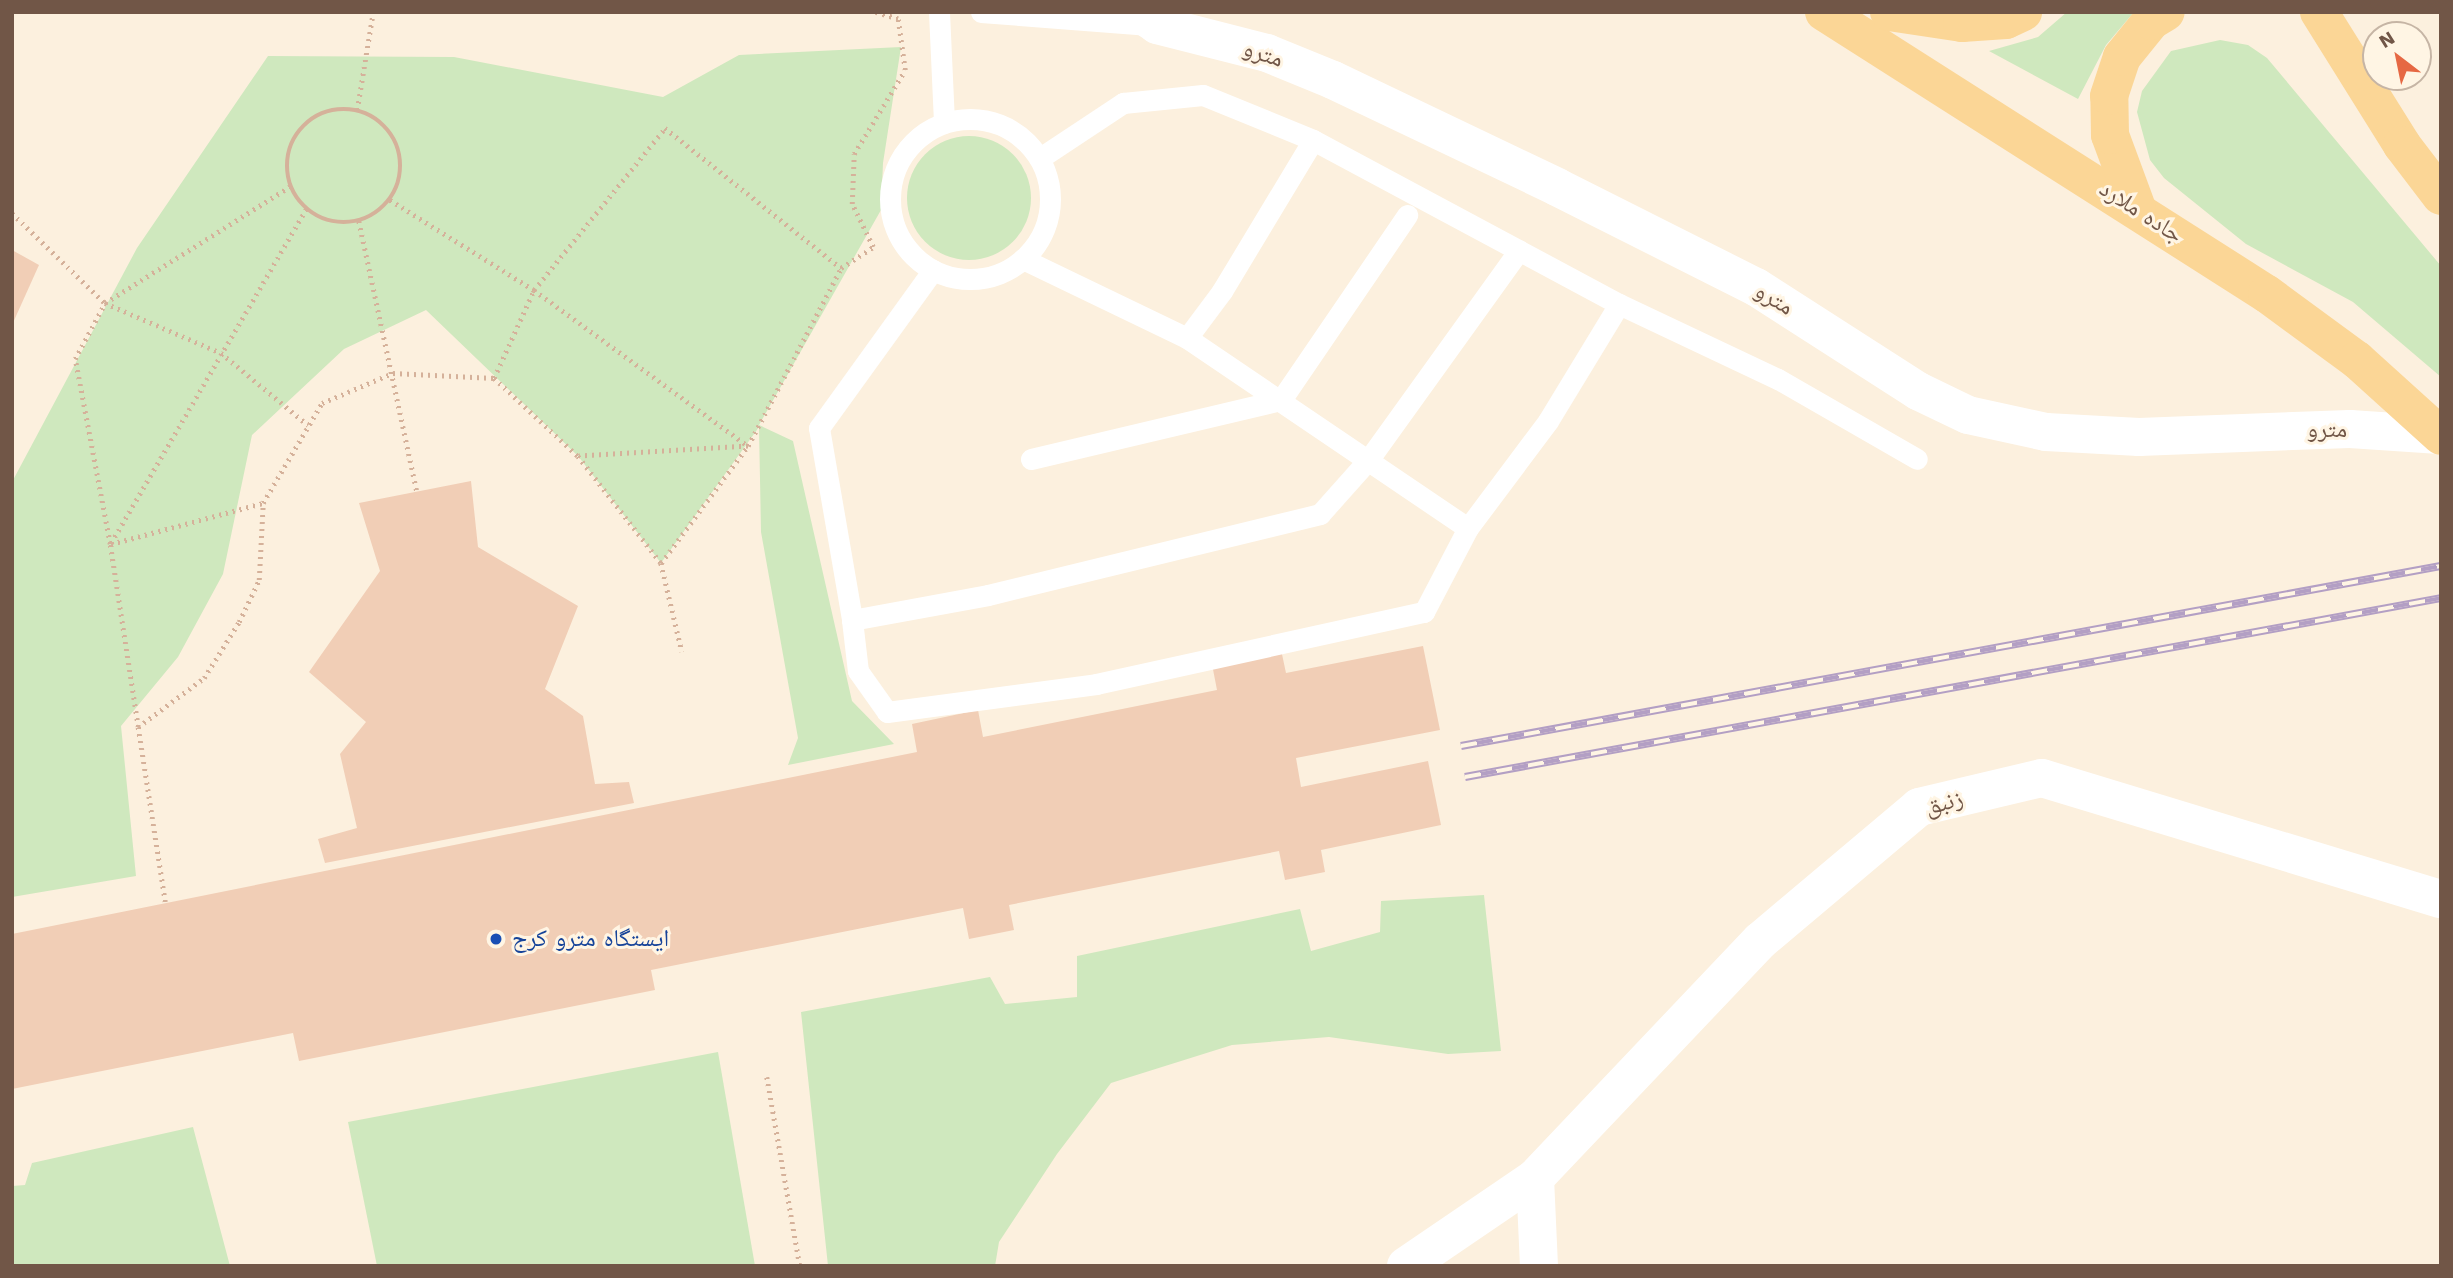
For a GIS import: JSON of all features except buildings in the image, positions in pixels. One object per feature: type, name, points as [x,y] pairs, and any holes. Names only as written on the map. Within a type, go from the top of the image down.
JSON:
[{"type":"main road","name":"جاده ملارد","points":[[1824,12],[2137,208],[2357,360],[2440,435]]},
{"type":"main road","points":[[1889,12],[1962,23],[2006,19],[2023,12]]},
{"type":"main road","points":[[2137,208],[2110,135],[2109,96],[2122,57],[2151,21],[2166,12]]},
{"type":"main road","points":[[2294,12],[2347,56]]},
{"type":"main road","points":[[2319,12],[2402,145],[2441,196]]},
{"type":"street","name":"مترو","points":[[1147,19],[1267,53],[1507,163],[1756,287],[1918,391],[1968,415],[2046,432],[2139,437],[2350,429],[2440,435]]},
{"type":"street","name":"زنبق","points":[[1406,1266],[1535,1178],[1760,941],[1919,807],[2042,778],[2441,900]]},
{"type":"street","points":[[1535,1178],[1539,1266]]},
{"type":"lane","points":[[939,12],[944,123]]},
{"type":"lane","points":[[981,12],[1147,19]]},
{"type":"lane","points":[[1040,158],[1123,103],[1203,94],[1313,140],[1619,304],[1778,379],[1917,459]]},
{"type":"lane","points":[[971,118],[999,123],[1022,137],[1040,158],[1049,184],[1049,212],[1040,238],[1023,259],[979,278],[933,270],[912,254],[897,232],[890,206],[892,180],[903,155],[921,136],[944,123],[971,118]]},
{"type":"lane","points":[[1187,338],[1222,291],[1313,140]]},
{"type":"lane","points":[[1031,459],[1281,400],[1407,215]]},
{"type":"lane","points":[[852,620],[988,595],[1320,514],[1369,459],[1519,250]]},
{"type":"lane","points":[[1023,259],[1187,338],[1468,528]]},
{"type":"lane","points":[[933,270],[819,428],[858,670],[887,712],[1096,684],[1424,612],[1468,528],[1548,421],[1619,304]]},
{"type":"path","points":[[357,110],[373,12]]},
{"type":"path","points":[[661,563],[748,446],[841,268],[873,247],[852,204],[854,154],[905,70],[898,19],[875,12]]},
{"type":"path","points":[[338,108],[357,110],[375,117],[398,146],[402,165],[390,200],[376,214],[359,221],[340,223],[306,209],[291,186],[287,157],[305,124],[338,108]]},
{"type":"path","points":[[494,378],[534,290],[665,128],[841,268]]},
{"type":"path","points":[[165,902],[110,544],[75,359],[105,303],[291,186]]},
{"type":"path","points":[[390,200],[534,290],[748,446]]},
{"type":"path","points":[[110,544],[306,209]]},
{"type":"path","points":[[12,213],[105,303],[221,353],[308,425]]},
{"type":"path","points":[[359,221],[417,491]]},
{"type":"path","points":[[138,726],[204,678],[239,622],[259,580],[263,503],[322,403],[393,373],[494,378],[578,456],[661,563],[682,652]]},
{"type":"path","points":[[578,456],[748,446]]},
{"type":"path","points":[[110,544],[263,503]]},
{"type":"path","points":[[767,1077],[800,1266]]},
{"type":"green space","points":[[2067,12],[2134,12],[2106,45],[2078,99],[1989,51],[2038,37]]},
{"type":"green space","points":[[2220,40],[2248,45],[2267,58],[2441,266],[2441,377],[2353,302],[2246,244],[2164,178],[2150,160],[2137,112],[2142,91],[2171,51]]},
{"type":"green space","points":[[901,47],[883,163],[881,210],[759,425],[793,441],[852,701],[894,744],[788,765],[798,738],[761,532],[759,427],[661,563],[578,456],[426,310],[344,349],[252,435],[223,574],[178,657],[121,726],[136,876],[12,897],[12,482],[137,248],[268,56],[454,57],[663,97],[739,55]]},
{"type":"green space","points":[[969,136],[993,140],[1013,154],[1027,174],[1031,198],[1027,222],[1013,242],[993,256],[969,260],[945,256],[925,242],[911,222],[907,198],[911,174],[925,154],[945,140]]},
{"type":"green space","points":[[1484,895],[1501,1051],[1448,1054],[1329,1037],[1232,1045],[1111,1083],[1057,1154],[999,1242],[995,1266],[828,1266],[801,1012],[990,977],[1005,1004],[1077,997],[1077,956],[1300,909],[1311,951],[1380,932],[1381,901]]},
{"type":"green space","points":[[718,1052],[755,1266],[377,1266],[348,1122]]},
{"type":"green space","points":[[193,1127],[230,1266],[12,1266],[12,1186],[25,1185],[32,1163]]},
{"type":"railway","points":[[1461,746],[2441,566]]},
{"type":"railway","points":[[1465,777],[2441,598]]},
{"type":"place","name":"ایستگاه مترو کرج","points":[[496,939]]}]
